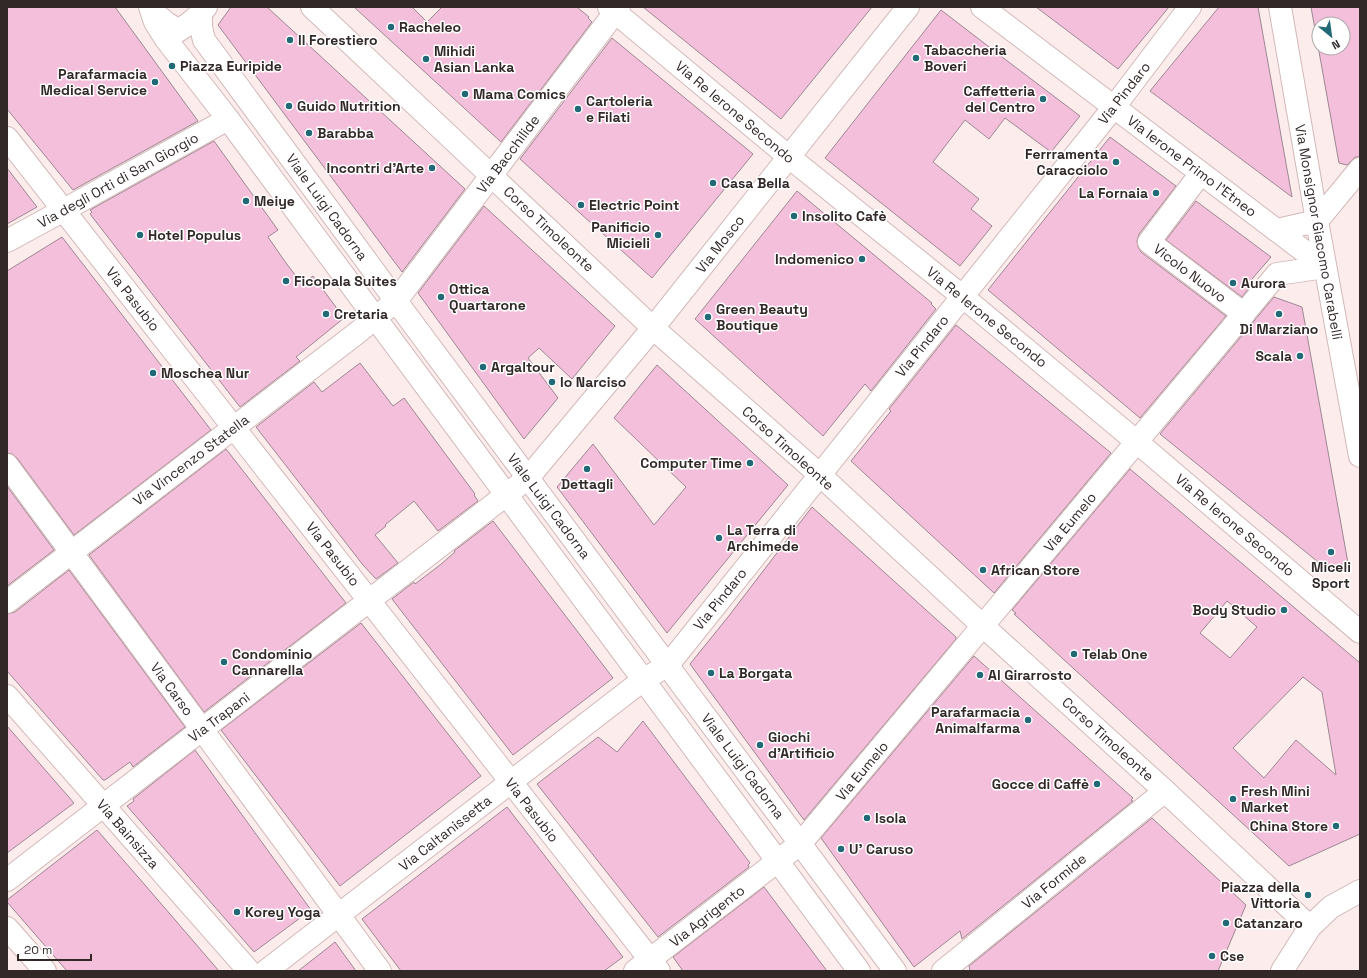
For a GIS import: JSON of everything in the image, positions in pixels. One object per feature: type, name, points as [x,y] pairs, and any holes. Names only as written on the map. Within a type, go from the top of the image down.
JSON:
[{"type":"street","name":"Viale Luigi Cadorna","points":[[150,7],[155,22],[174,33],[228,119],[859,971]]},
{"type":"street","name":"Corso Timoleonte","points":[[312,7],[653,328],[820,475],[983,626],[1165,791],[1310,927]]},
{"type":"street","name":"Via Mosco","points":[[506,496],[528,478],[653,328],[908,7]]},
{"type":"street","name":"Via Ierone Primo l'Etneo","points":[[982,7],[1325,267]]},
{"type":"street","name":"Via Pindaro","points":[[668,665],[1114,107],[1190,7]]},
{"type":"street","name":"Via Monsignor Giacomo Carabelli","points":[[1280,7],[1325,267],[1357,422],[1360,456]]},
{"type":"street","name":"Via Bacchilide","points":[[375,319],[396,301],[492,175],[615,9]]},
{"type":"street","name":"Via Re Ierone Secondo","points":[[615,9],[789,157],[962,296],[1137,442],[1360,632]]},
{"type":"street","points":[[174,33],[204,10]]},
{"type":"street","points":[[204,10],[200,27],[204,40]]},
{"type":"street","name":"Viale Luigi Cadorna","points":[[204,40],[396,301],[895,971]]},
{"type":"street","name":"Via degli Orti di San Giorgio","points":[[7,241],[228,119]]},
{"type":"street","name":"Via Pasubio","points":[[7,138],[511,782],[648,967]]},
{"type":"street","points":[[1277,230],[1317,221],[1360,169]]},
{"type":"street","name":"Vicolo Nuovo","points":[[1201,173],[1149,242],[1244,314]]},
{"type":"street","points":[[1312,193],[1340,194]]},
{"type":"street","name":"Via Eumelo","points":[[778,861],[801,843],[1277,274],[1325,267]]},
{"type":"street","name":"Via Vincenzo Statella","points":[[7,602],[375,319]]},
{"type":"street","name":"Via Carso","points":[[7,465],[380,971]]},
{"type":"street","name":"Via Trapani","points":[[7,880],[506,496]]},
{"type":"street","name":"Via Caltanissetta","points":[[266,971],[643,680],[668,665]]},
{"type":"street","name":"Via Bainsizza","points":[[7,696],[248,971]]},
{"type":"street","name":"Via Formide","points":[[943,971],[1165,791]]},
{"type":"street","name":"Via Agrigento","points":[[648,967],[778,861]]},
{"type":"street","points":[[1282,971],[1310,927],[1331,907],[1360,891]]},
{"type":"street","points":[[7,928],[45,971]]},
{"type":"lane","points":[[154,7],[170,20],[174,33],[204,40]]},
{"type":"building","points":[[7,7],[115,7],[198,121],[73,190],[7,109]]},
{"type":"building","points":[[231,7],[267,7],[465,189],[402,272],[218,25]]},
{"type":"building","points":[[354,7],[412,7],[427,22],[442,7],[577,7],[589,17],[588,18],[592,22],[501,142]]},
{"type":"building","points":[[643,7],[872,7],[781,119]]},
{"type":"building","points":[[1036,7],[1169,7],[1118,69]]},
{"type":"building","points":[[1219,7],[1258,7],[1292,197],[1150,91]]},
{"type":"building","points":[[1311,7],[1360,7],[1360,157],[1355,157],[1347,165],[1339,163],[1320,56],[1351,56],[1351,16],[1313,16]]},
{"type":"building","points":[[941,10],[1080,116],[1051,152],[1005,118],[989,139],[965,120],[933,162],[979,199],[971,209],[992,226],[960,266],[825,158]]},
{"type":"building","points":[[612,38],[753,154],[652,278],[520,159]]},
{"type":"building","points":[[1110,137],[1176,186],[1139,234],[1137,241],[1141,252],[1226,316],[1140,418],[988,290]]},
{"type":"building","points":[[214,141],[278,230],[268,237],[286,263],[302,284],[313,276],[344,318],[296,357],[300,361],[240,407],[90,214],[92,212],[90,210]]},
{"type":"building","points":[[7,168],[37,207],[7,224]]},
{"type":"building","points":[[797,191],[932,303],[931,304],[936,309],[871,391],[865,384],[823,436],[695,319]]},
{"type":"building","points":[[1196,201],[1271,257],[1246,286],[1249,288],[1242,297],[1166,240]]},
{"type":"building","points":[[484,206],[615,326],[572,379],[539,348],[528,358],[558,398],[524,439],[418,293]]},
{"type":"building","points":[[62,237],[211,430],[74,535],[17,458],[12,454],[7,453],[7,271]]},
{"type":"building","points":[[1274,297],[1302,307],[1348,563],[1328,570],[1160,434]]},
{"type":"building","points":[[956,325],[1111,453],[994,593],[851,461],[891,411],[889,409]]},
{"type":"building","points":[[360,363],[393,406],[404,398],[475,494],[474,495],[478,501],[438,531],[414,501],[375,535],[398,563],[376,579],[363,565],[256,427],[314,382],[322,392]]},
{"type":"building","points":[[657,365],[788,485],[667,633],[557,487],[593,444],[654,525],[686,487],[614,418]]},
{"type":"building","points":[[226,449],[346,603],[204,712],[89,555]]},
{"type":"building","points":[[1130,469],[1360,663],[1360,834],[1289,866],[1014,614],[1016,613],[1012,610]],"holes":[[[1227,601],[1257,627],[1230,658],[1200,633]],[[1303,677],[1322,692],[1336,775],[1296,740],[1264,778],[1233,748]]]},
{"type":"building","points":[[7,486],[54,550],[7,586]]},
{"type":"building","points":[[812,507],[956,637],[956,639],[804,820],[690,664]]},
{"type":"building","points":[[493,521],[613,678],[513,755],[392,599],[440,565],[455,552],[454,551]]},
{"type":"building","points":[[69,570],[185,727],[133,767],[130,762],[105,780],[103,780],[7,671],[7,614],[15,612]]},
{"type":"building","points":[[361,623],[481,776],[340,886],[221,730]]},
{"type":"building","points":[[974,656],[1133,798],[1131,800],[1133,801],[962,939],[960,931],[914,967],[821,838]]},
{"type":"building","points":[[643,721],[750,863],[748,865],[749,867],[658,937],[537,784],[598,737],[617,752]]},
{"type":"building","points":[[7,726],[74,803],[7,853]]},
{"type":"building","points":[[195,750],[311,910],[254,952],[127,806],[134,801],[133,799]]},
{"type":"building","points":[[507,807],[623,957],[604,971],[401,971],[362,919]]},
{"type":"building","points":[[1152,818],[1246,905],[1218,971],[970,971],[969,966]]},
{"type":"building","points":[[97,830],[219,971],[67,971],[7,902],[7,900]]},
{"type":"building","points":[[764,887],[827,971],[683,971],[673,957]]},
{"type":"building","points":[[335,942],[356,971],[298,971],[325,950]]},
{"type":"place","name":"Racheleo","points":[[391,27]]},
{"type":"place","name":"Il Forestiero","points":[[290,40]]},
{"type":"place","name":"Tabaccheria Boveri","points":[[916,58]]},
{"type":"place","name":"Mihidi Asian Lanka","points":[[426,59]]},
{"type":"place","name":"Piazza Euripide","points":[[172,66]]},
{"type":"place","name":"Parafarmacia Medical Service","points":[[155,82]]},
{"type":"place","name":"Mama Comics","points":[[465,94]]},
{"type":"place","name":"Caffetteria del Centro","points":[[1043,99]]},
{"type":"place","name":"Guido Nutrition","points":[[289,106]]},
{"type":"place","name":"Cartoleria e Filati","points":[[578,109]]},
{"type":"place","name":"Barabba","points":[[309,133]]},
{"type":"place","name":"Ferrramenta Caracciolo","points":[[1116,162]]},
{"type":"place","name":"Incontri d'Arte","points":[[432,168]]},
{"type":"place","name":"Casa Bella","points":[[713,183]]},
{"type":"place","name":"La Fornaia","points":[[1156,193]]},
{"type":"place","name":"Meiye","points":[[246,201]]},
{"type":"place","name":"Electric Point","points":[[581,205]]},
{"type":"place","name":"Insolito Cafè","points":[[794,216]]},
{"type":"place","name":"Hotel Populus","points":[[140,235]]},
{"type":"place","name":"Panificio Micieli","points":[[658,235]]},
{"type":"place","name":"Indomenico","points":[[862,259]]},
{"type":"place","name":"Ficopala Suites","points":[[286,281]]},
{"type":"place","name":"Aurora","points":[[1233,283]]},
{"type":"place","name":"Ottica Quartarone","points":[[441,297]]},
{"type":"place","name":"Cretaria","points":[[326,314]]},
{"type":"place","name":"Di Marziano","points":[[1279,314]]},
{"type":"place","name":"Green Beauty Boutique","points":[[708,317]]},
{"type":"place","name":"Scala","points":[[1300,356]]},
{"type":"place","name":"Argaltour","points":[[483,367]]},
{"type":"place","name":"Moschea Nur","points":[[153,373]]},
{"type":"place","name":"Io Narciso","points":[[552,382]]},
{"type":"place","name":"Computer Time","points":[[750,463]]},
{"type":"place","name":"Dettagli","points":[[587,469]]},
{"type":"place","name":"La Terra di Archimede","points":[[719,538]]},
{"type":"place","name":"Miceli Sport","points":[[1331,552]]},
{"type":"place","name":"African Store","points":[[983,570]]},
{"type":"place","name":"Body Studio","points":[[1284,610]]},
{"type":"place","name":"Telab One","points":[[1074,654]]},
{"type":"place","name":"Condominio Cannarella","points":[[224,662]]},
{"type":"place","name":"La Borgata","points":[[711,673]]},
{"type":"place","name":"Al Girarrosto","points":[[980,675]]},
{"type":"place","name":"Parafarmacia Animalfarma","points":[[1028,720]]},
{"type":"place","name":"Giochi d'Artificio","points":[[760,745]]},
{"type":"place","name":"Gocce di Caffè","points":[[1097,784]]},
{"type":"place","name":"Fresh Mini Market","points":[[1233,799]]},
{"type":"place","name":"Isola","points":[[867,818]]},
{"type":"place","name":"China Store","points":[[1336,826]]},
{"type":"place","name":"U' Caruso","points":[[841,849]]},
{"type":"place","name":"Piazza della Vittoria","points":[[1308,895]]},
{"type":"place","name":"Korey Yoga","points":[[237,912]]},
{"type":"place","name":"Catanzaro","points":[[1226,923]]},
{"type":"place","name":"Cse","points":[[1212,956]]}]
